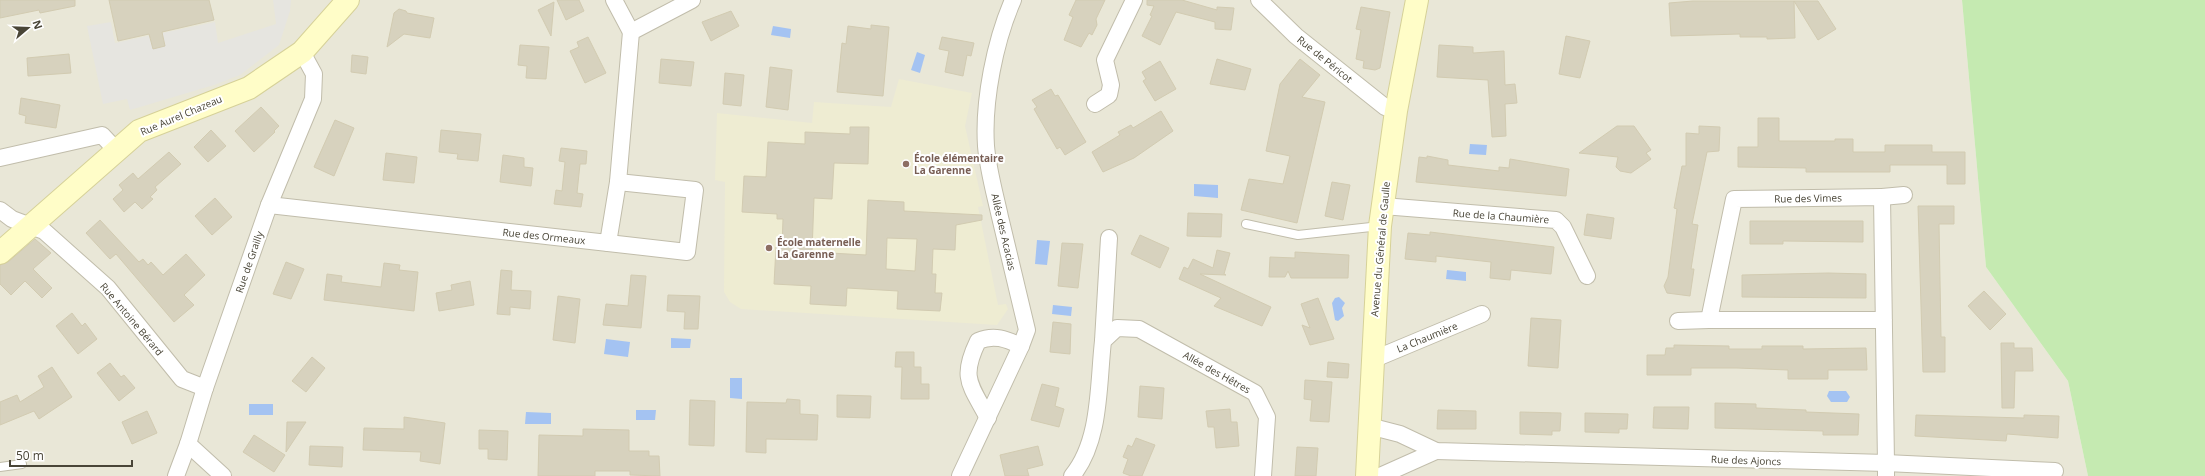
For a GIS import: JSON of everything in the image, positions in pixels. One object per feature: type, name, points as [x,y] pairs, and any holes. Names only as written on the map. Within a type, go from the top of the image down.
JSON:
[{"type":"main road","name":"Rue Aurel Chazeau","points":[[0,253],[139,131],[249,88],[302,52],[348,0]]},
{"type":"main road","name":"Avenue du Général de Gaulle","points":[[1367,476],[1372,360],[1381,216],[1396,111],[1417,0]]},
{"type":"street","points":[[608,243],[618,182],[631,32],[614,0]]},
{"type":"street","points":[[631,32],[692,0]]},
{"type":"street","name":"Allée des Acacias","points":[[960,476],[988,418],[1027,330],[996,199],[986,147],[985,130],[988,96],[996,55],[1006,15],[1013,0]]},
{"type":"street","points":[[1095,104],[1109,95],[1111,85],[1105,60],[1134,0]]},
{"type":"street","name":"Rue de Péricot","points":[[1259,0],[1273,5],[1296,36],[1385,107],[1396,111]]},
{"type":"street","name":"Rue de Grailly","points":[[176,476],[269,205],[313,99],[314,74],[302,52]]},
{"type":"street","points":[[0,158],[102,135],[116,150]]},
{"type":"street","name":"Rue des Ormeaux","points":[[269,205],[687,252],[695,190],[618,182]]},
{"type":"street","points":[[1886,470],[1882,198],[1904,195]]},
{"type":"street","name":"Rue des Vimes","points":[[1710,320],[1734,199],[1882,198]]},
{"type":"street","name":"Rue Antoine Bérard","points":[[0,210],[12,218],[44,231],[108,288],[182,379],[205,388]]},
{"type":"street","name":"Rue de la Chaumière","points":[[1381,216],[1556,220],[1563,227],[1587,276]]},
{"type":"street","points":[[1072,476],[1081,465],[1092,438],[1103,341],[1109,238]]},
{"type":"street","name":"La Chaumière","points":[[1372,360],[1482,314]]},
{"type":"street","points":[[1678,320],[1884,320]]},
{"type":"street","name":"Allée des Hêtres","points":[[1103,341],[1117,328],[1139,329],[1255,393],[1267,417],[1263,476]]},
{"type":"street","points":[[988,418],[969,381],[967,372],[969,360],[978,341],[987,337],[1003,338],[1021,346]]},
{"type":"street","name":"Rue des Ajoncs","points":[[1369,426],[1400,434],[1436,451],[1886,470],[2056,471]]},
{"type":"street","points":[[188,444],[223,476]]},
{"type":"street","name":"Rue des Ajoncs","points":[[1380,476],[1436,451]]},
{"type":"lane","points":[[1246,224],[1298,235],[1381,216]]},
{"type":"lane","points":[[0,467],[22,464]]},
{"type":"shaded area","points":[[0,0],[1962,0],[1986,267],[2068,381],[2088,476],[0,476]]},
{"type":"shaded area","points":[[273,0],[291,0],[290,11],[279,45],[240,75],[214,85],[130,110],[127,99],[103,104],[87,26],[111,22],[115,43],[215,22],[218,43],[276,24]]},
{"type":"shaded area","name":"École élémentaire La Garenne","points":[[899,79],[972,93],[965,126],[983,206],[978,207],[998,305],[1006,304],[1008,309],[997,325],[741,309],[730,302],[724,292],[725,182],[715,180],[717,113],[812,123],[814,102],[891,107]]},
{"type":"green space","points":[[1962,0],[2205,0],[2205,476],[2088,476],[2068,381],[1986,267]]},
{"type":"water","points":[[773,26],[791,29],[790,38],[771,35]]},
{"type":"water","points":[[917,52],[925,55],[920,73],[911,70]]},
{"type":"water","points":[[1470,144],[1487,145],[1486,155],[1469,154]]},
{"type":"water","points":[[1194,184],[1218,185],[1218,198],[1194,196]]},
{"type":"water","points":[[1037,240],[1050,241],[1047,265],[1035,264]]},
{"type":"water","points":[[1447,270],[1466,272],[1466,281],[1446,279]]},
{"type":"water","points":[[1339,297],[1345,303],[1342,308],[1344,316],[1338,321],[1335,320],[1332,303],[1335,298]]},
{"type":"water","points":[[1053,305],[1072,307],[1071,316],[1052,314]]},
{"type":"water","points":[[671,338],[691,339],[690,348],[671,348]]},
{"type":"water","points":[[606,339],[630,342],[628,357],[604,354]]},
{"type":"water","points":[[730,378],[742,378],[742,399],[730,398]]},
{"type":"water","points":[[1829,391],[1846,391],[1850,397],[1847,402],[1831,402],[1827,396]]},
{"type":"water","points":[[249,404],[273,404],[273,415],[249,415]]},
{"type":"water","points":[[636,410],[656,410],[655,420],[636,420]]},
{"type":"water","points":[[526,412],[551,413],[551,424],[525,424]]},
{"type":"building","points":[[0,0],[75,0],[75,6],[40,13],[39,10],[0,18]]},
{"type":"building","points":[[109,0],[209,0],[214,20],[162,32],[165,46],[153,49],[149,34],[118,41]]},
{"type":"building","points":[[557,0],[579,0],[584,11],[566,20]]},
{"type":"building","points":[[1076,0],[1105,0],[1096,19],[1097,25],[1092,35],[1089,33],[1081,47],[1064,40],[1073,17],[1069,15]]},
{"type":"building","points":[[1147,0],[1182,0],[1217,10],[1217,7],[1234,8],[1231,30],[1215,29],[1215,22],[1176,12],[1160,45],[1142,36],[1152,16],[1150,15],[1154,6],[1147,5]]},
{"type":"building","points":[[1693,1],[1794,1],[1795,38],[1767,39],[1767,37],[1740,37],[1740,34],[1671,36],[1669,3]]},
{"type":"building","points":[[1794,1],[1818,1],[1836,29],[1818,40]]},
{"type":"building","points":[[554,2],[551,36],[538,10]]},
{"type":"building","points":[[1361,7],[1390,12],[1380,68],[1375,70],[1363,68],[1364,61],[1356,59],[1361,30],[1356,29]]},
{"type":"building","points":[[399,9],[406,11],[407,13],[434,18],[430,38],[404,34],[387,47],[394,13]]},
{"type":"building","points":[[731,11],[739,26],[711,41],[702,22]]},
{"type":"building","points":[[871,25],[889,27],[883,96],[837,92],[842,43],[846,44],[848,26],[871,29]]},
{"type":"building","points":[[1566,36],[1590,41],[1580,78],[1559,74]]},
{"type":"building","points":[[588,37],[606,73],[585,83],[570,51],[579,47],[577,42]]},
{"type":"building","points":[[942,37],[974,43],[971,56],[967,55],[963,76],[945,72],[949,51],[939,49]]},
{"type":"building","points":[[520,45],[549,47],[546,79],[526,78],[527,66],[518,65]]},
{"type":"building","points":[[1439,45],[1473,47],[1473,53],[1504,51],[1505,85],[1515,84],[1517,103],[1505,104],[1506,136],[1492,137],[1488,80],[1437,77]]},
{"type":"building","points":[[69,54],[71,73],[28,76],[27,58]]},
{"type":"building","points":[[352,55],[368,57],[366,74],[351,72]]},
{"type":"building","points":[[661,59],[694,62],[691,86],[659,83]]},
{"type":"building","points":[[1217,59],[1251,69],[1245,90],[1210,84]]},
{"type":"building","points":[[1300,59],[1320,75],[1302,97],[1325,102],[1297,223],[1241,210],[1249,179],[1283,184],[1290,156],[1266,151],[1280,84]]},
{"type":"building","points":[[1160,61],[1176,89],[1155,101],[1143,81],[1146,79],[1142,72]]},
{"type":"building","points":[[770,67],[792,70],[788,110],[766,107]]},
{"type":"building","points":[[725,73],[744,75],[741,106],[723,104]]},
{"type":"building","points":[[1051,89],[1055,96],[1058,95],[1086,142],[1065,155],[1060,147],[1057,149],[1034,109],[1037,107],[1032,100]]},
{"type":"building","points":[[21,98],[60,105],[56,128],[25,123],[26,116],[19,114]]},
{"type":"building","points":[[261,107],[279,126],[274,131],[275,132],[254,152],[235,131]]},
{"type":"building","points":[[1161,111],[1173,131],[1134,158],[1103,172],[1092,152],[1120,135],[1118,132],[1131,125],[1133,128]]},
{"type":"building","points":[[1758,118],[1779,118],[1779,141],[1835,141],[1835,139],[1853,139],[1853,152],[1885,152],[1885,145],[1932,145],[1932,152],[1965,152],[1965,184],[1947,184],[1947,165],[1890,165],[1890,172],[1806,172],[1806,168],[1738,167],[1738,147],[1758,147]]},
{"type":"building","points":[[335,120],[354,128],[334,176],[314,167]]},
{"type":"building","points":[[1617,126],[1634,126],[1651,150],[1646,153],[1651,159],[1631,173],[1620,171],[1616,167],[1618,157],[1579,153]]},
{"type":"building","points":[[1699,126],[1720,127],[1719,151],[1707,152],[1692,224],[1698,225],[1691,269],[1694,269],[1690,296],[1667,293],[1664,286],[1668,277],[1677,209],[1674,208],[1682,166],[1686,166],[1686,133],[1699,134]]},
{"type":"building","points":[[850,127],[869,127],[868,164],[834,163],[832,199],[814,198],[812,252],[866,255],[868,200],[904,202],[904,211],[982,215],[982,220],[956,225],[955,250],[933,249],[932,274],[936,274],[935,293],[942,293],[940,311],[897,309],[898,291],[847,288],[846,306],[810,304],[811,286],[774,284],[776,247],[782,247],[783,219],[777,219],[777,214],[742,212],[744,176],[766,177],[768,142],[805,144],[805,132],[850,134]],"holes":[[[887,238],[917,239],[915,271],[886,269]]]},
{"type":"building","points":[[211,130],[226,146],[208,162],[194,147]]},
{"type":"building","points":[[441,130],[481,134],[478,161],[457,159],[458,154],[439,152]]},
{"type":"building","points":[[561,148],[587,151],[586,164],[580,164],[577,193],[583,194],[581,207],[554,204],[556,190],[562,191],[565,162],[559,161]]},
{"type":"building","points":[[169,152],[181,164],[155,187],[157,190],[150,197],[153,199],[142,209],[135,202],[124,212],[113,199],[123,190],[119,185],[133,173],[138,179]]},
{"type":"building","points":[[386,153],[417,157],[414,183],[383,180]]},
{"type":"building","points":[[503,155],[524,158],[524,167],[533,168],[531,186],[500,182]]},
{"type":"building","points":[[1427,156],[1448,160],[1448,165],[1499,171],[1499,167],[1509,168],[1510,159],[1569,169],[1566,196],[1416,182],[1419,157],[1427,158]]},
{"type":"building","points":[[1332,182],[1350,185],[1343,220],[1325,216]]},
{"type":"building","points":[[215,198],[232,217],[212,235],[195,216]]},
{"type":"building","points":[[1918,206],[1954,206],[1954,224],[1939,224],[1941,337],[1945,337],[1945,372],[1923,372]]},
{"type":"building","points":[[1188,213],[1222,214],[1221,237],[1187,236]]},
{"type":"building","points":[[1587,214],[1614,218],[1611,239],[1584,235]]},
{"type":"building","points":[[100,220],[139,262],[143,259],[148,265],[151,262],[163,275],[186,254],[205,275],[184,295],[194,305],[174,322],[116,254],[110,259],[86,233]]},
{"type":"building","points":[[1750,221],[1863,221],[1863,242],[1783,241],[1783,244],[1750,244]]},
{"type":"building","points":[[1430,232],[1554,247],[1551,274],[1511,270],[1510,280],[1490,278],[1491,262],[1436,256],[1436,262],[1405,259],[1408,233],[1430,235]]},
{"type":"building","points":[[1140,235],[1169,248],[1160,268],[1131,254]]},
{"type":"building","points":[[35,239],[51,253],[33,269],[52,288],[42,298],[25,281],[11,295],[0,284],[0,265],[8,262]]},
{"type":"building","points":[[1062,243],[1083,244],[1078,288],[1058,286]]},
{"type":"building","points":[[1217,250],[1230,253],[1224,274],[1226,275],[1200,274],[1271,307],[1262,326],[1214,306],[1221,298],[1179,279],[1184,267],[1188,269],[1193,259],[1213,268]]},
{"type":"building","points":[[1295,252],[1349,255],[1348,278],[1291,278],[1288,271],[1285,277],[1269,277],[1270,257],[1295,258]]},
{"type":"building","points":[[286,262],[304,269],[291,299],[273,294]]},
{"type":"building","points":[[384,263],[400,265],[399,270],[418,272],[414,311],[324,300],[327,274],[342,276],[341,282],[381,287]]},
{"type":"building","points":[[501,270],[512,271],[511,290],[531,291],[530,309],[510,307],[510,315],[497,314]]},
{"type":"building","points":[[1828,273],[1866,274],[1866,298],[1742,297],[1742,275]]},
{"type":"building","points":[[631,275],[646,276],[641,328],[603,325],[606,304],[628,306]]},
{"type":"building","points":[[470,281],[474,305],[439,311],[436,293],[452,290],[451,285]]},
{"type":"building","points":[[1984,291],[2006,314],[1990,330],[1968,306]]},
{"type":"building","points":[[668,295],[700,296],[698,329],[684,329],[685,312],[667,311]]},
{"type":"building","points":[[558,296],[580,299],[575,343],[553,340]]},
{"type":"building","points":[[1318,298],[1334,339],[1310,345],[1302,325],[1310,328],[1301,304]]},
{"type":"building","points":[[72,313],[82,326],[85,323],[97,339],[78,354],[56,326]]},
{"type":"building","points":[[1531,318],[1561,320],[1558,368],[1528,366]]},
{"type":"building","points":[[1053,322],[1071,324],[1070,354],[1050,352]]},
{"type":"building","points":[[2001,343],[2014,343],[2014,348],[2032,348],[2033,371],[2015,371],[2014,408],[2002,408]]},
{"type":"building","points":[[1674,345],[1729,346],[1729,349],[1762,349],[1762,346],[1803,346],[1803,349],[1866,348],[1867,370],[1828,370],[1828,379],[1788,379],[1788,370],[1737,368],[1691,368],[1691,375],[1647,375],[1647,355],[1665,355],[1666,348],[1674,348]]},
{"type":"building","points":[[896,352],[914,352],[914,367],[921,367],[921,384],[929,384],[929,399],[901,399],[902,367],[895,367]]},
{"type":"building","points":[[312,357],[325,368],[306,392],[292,381]]},
{"type":"building","points":[[1328,362],[1349,364],[1348,378],[1327,377]]},
{"type":"building","points":[[110,363],[121,377],[124,375],[135,388],[119,401],[97,373]]},
{"type":"building","points":[[52,367],[72,397],[39,419],[34,411],[0,425],[0,402],[17,395],[20,402],[44,387],[38,376]]},
{"type":"building","points":[[1305,380],[1332,382],[1329,422],[1310,421],[1312,400],[1304,399]]},
{"type":"building","points":[[1042,384],[1059,388],[1055,406],[1064,409],[1059,427],[1031,420]]},
{"type":"building","points":[[1140,386],[1164,388],[1162,419],[1138,417]]},
{"type":"building","points":[[837,395],[871,396],[870,418],[837,417]]},
{"type":"building","points":[[787,399],[800,400],[800,414],[818,415],[817,440],[766,439],[766,453],[746,452],[747,402],[786,403]]},
{"type":"building","points":[[690,400],[715,401],[714,446],[689,445]]},
{"type":"building","points":[[1715,403],[1756,404],[1756,408],[1859,414],[1858,435],[1823,435],[1823,431],[1715,428]]},
{"type":"building","points":[[1654,407],[1689,407],[1688,429],[1653,428]]},
{"type":"building","points":[[1230,409],[1231,422],[1237,422],[1239,446],[1216,448],[1214,427],[1208,427],[1206,411]]},
{"type":"building","points":[[1438,410],[1476,411],[1476,429],[1437,429]]},
{"type":"building","points":[[147,411],[157,433],[132,444],[122,422]]},
{"type":"building","points":[[1520,412],[1561,413],[1560,431],[1552,431],[1552,435],[1520,434]]},
{"type":"building","points":[[1585,413],[1628,414],[1627,429],[1619,429],[1619,433],[1585,432]]},
{"type":"building","points":[[1916,415],[2024,418],[2024,415],[2059,416],[2058,438],[2007,434],[2006,441],[1915,436]]},
{"type":"building","points":[[404,417],[445,423],[440,464],[420,461],[421,452],[363,450],[364,428],[404,429]]},
{"type":"building","points":[[287,422],[306,422],[286,452]]},
{"type":"building","points":[[583,429],[629,430],[629,451],[649,451],[649,456],[659,456],[660,476],[630,475],[630,471],[595,471],[595,476],[538,476],[539,435],[583,436]]},
{"type":"building","points":[[479,430],[508,431],[507,460],[488,459],[488,449],[479,449]]},
{"type":"building","points":[[254,435],[285,455],[274,472],[243,452]]},
{"type":"building","points":[[1136,438],[1155,445],[1142,476],[1131,476],[1123,473],[1128,459],[1123,457],[1128,445],[1132,447]]},
{"type":"building","points":[[310,446],[343,447],[342,467],[309,465]]},
{"type":"building","points":[[1038,446],[1043,465],[1027,469],[1029,476],[1005,476],[1000,455]]},
{"type":"building","points":[[1297,447],[1318,448],[1316,476],[1295,476]]},
{"type":"place","name":"École élémentaire La Garenne","points":[[906,164]]},
{"type":"place","name":"École maternelle La Garenne","points":[[769,248]]}]
